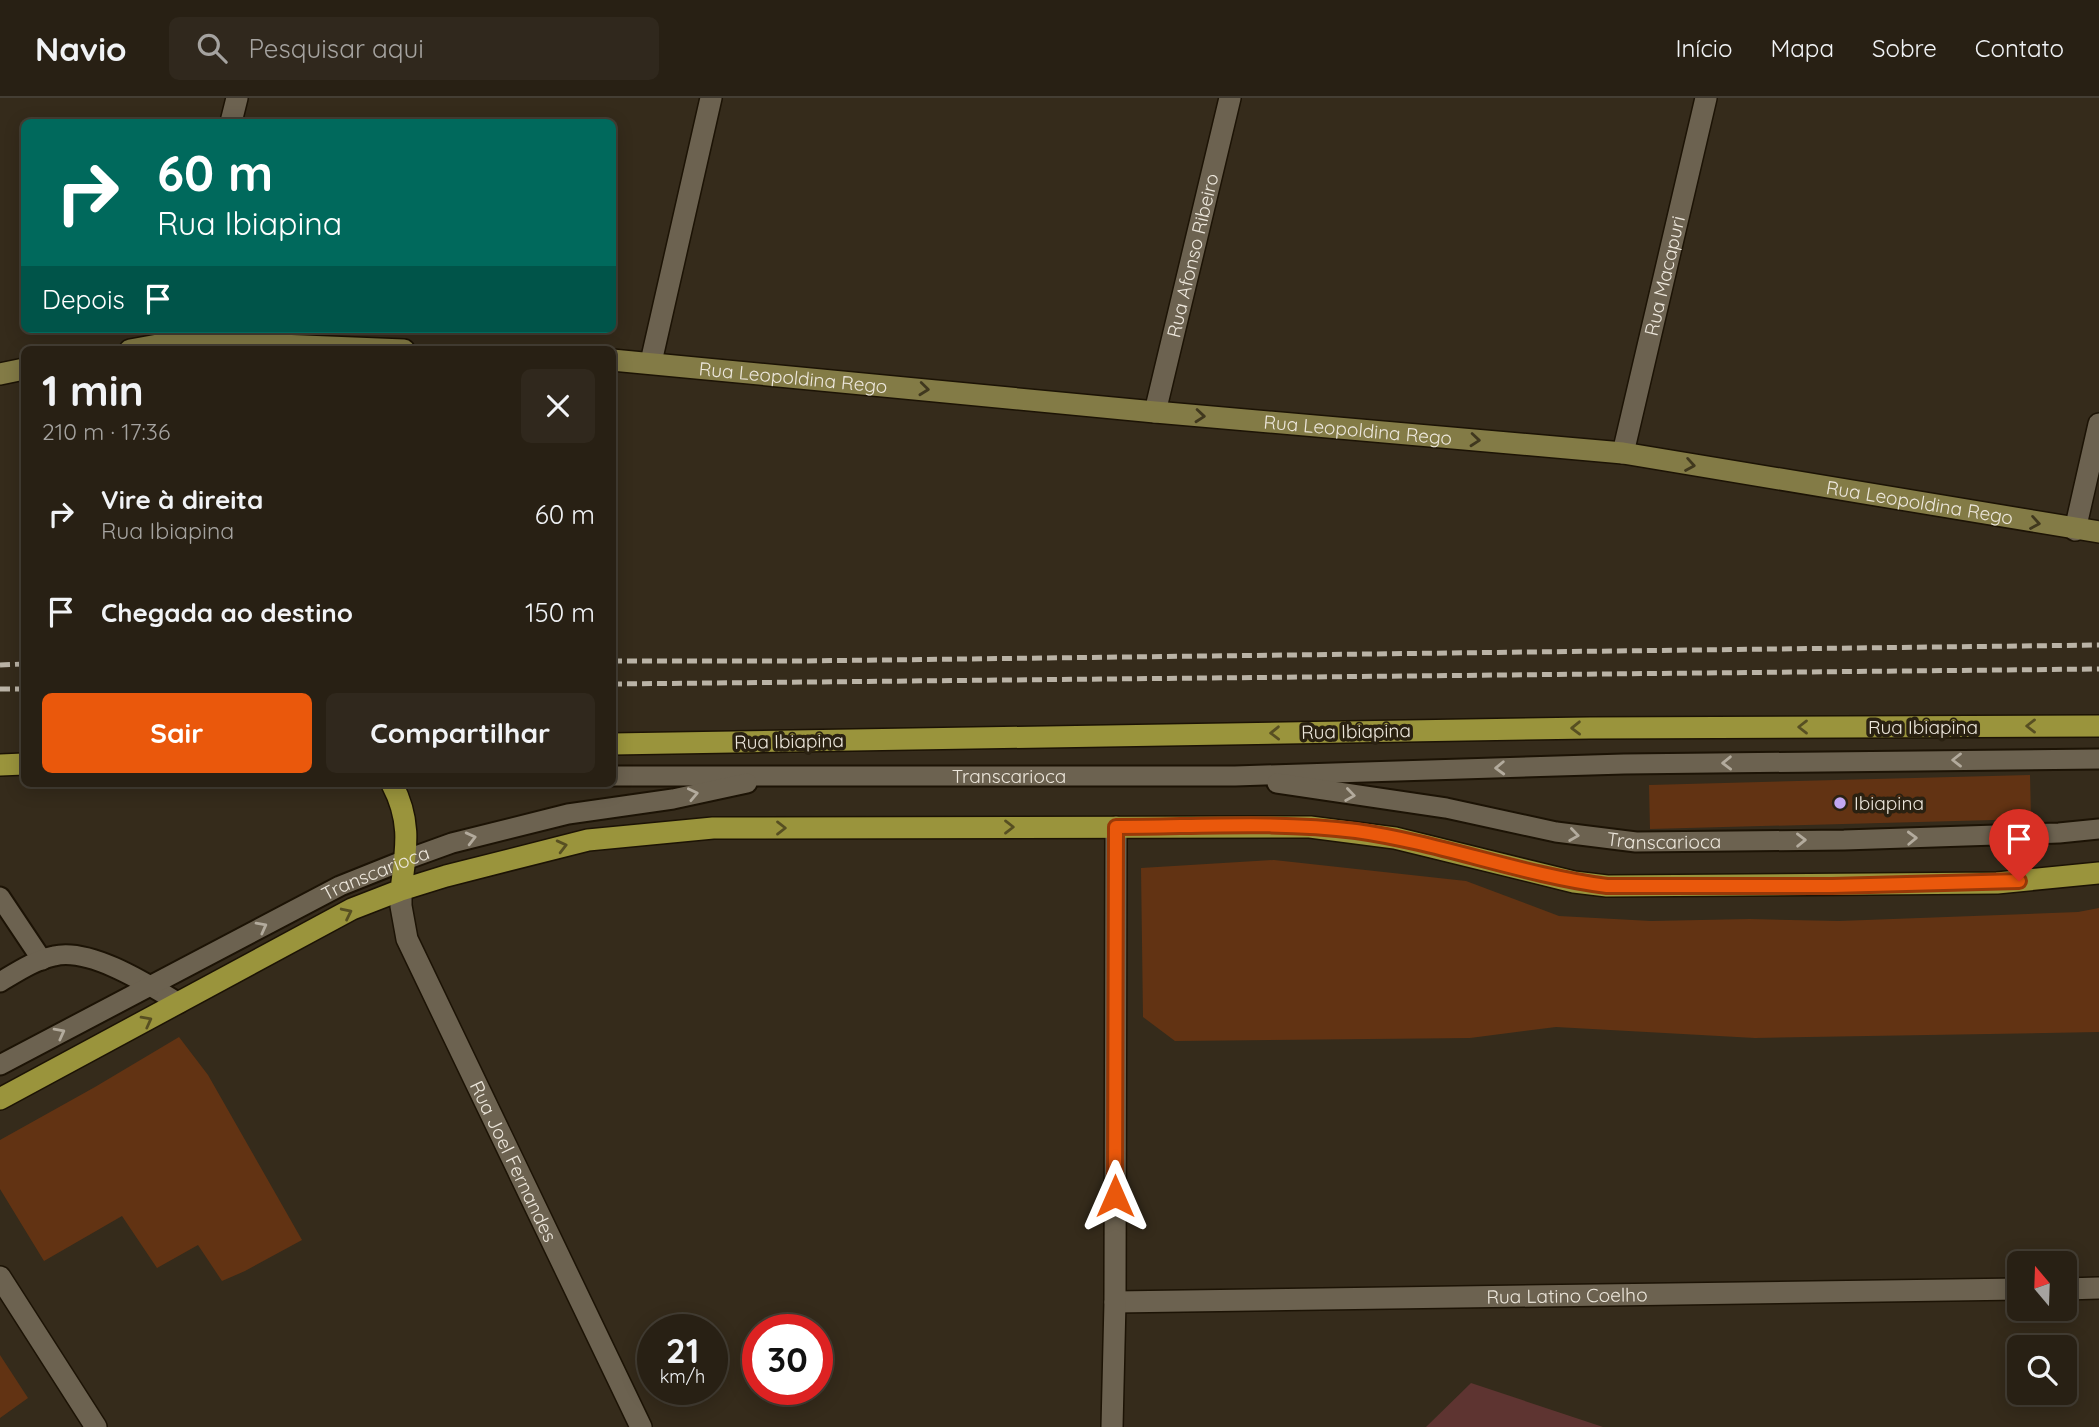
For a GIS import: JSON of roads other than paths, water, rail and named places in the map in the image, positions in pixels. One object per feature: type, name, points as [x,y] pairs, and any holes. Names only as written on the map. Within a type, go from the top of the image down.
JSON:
[{"type":"main road","points":[[144,346],[181,335],[345,346]]},
{"type":"main road","name":"Rua Leopoldina Rego","points":[[616,360],[1622,453],[2099,532]]},
{"type":"main road","points":[[0,374],[21,370]]},
{"type":"main road","name":"Rua Ibiapina","points":[[616,744],[1590,728],[2099,726]]},
{"type":"main road","points":[[0,765],[21,764]]},
{"type":"main road","points":[[394,787],[402,804],[407,833],[401,890]]},
{"type":"main road","points":[[0,1099],[352,909],[446,876],[588,840],[713,828],[1310,827],[1395,838],[1574,881],[1607,886],[1997,883],[2099,873]]},
{"type":"street","points":[[232,119],[237,98]]},
{"type":"street","points":[[651,362],[711,98]]},
{"type":"street","name":"Rua Afonso Ribeiro","points":[[1155,412],[1230,98]]},
{"type":"street","name":"Rua Macapuri","points":[[1622,453],[1706,98]]},
{"type":"street","points":[[2075,530],[2099,424]]},
{"type":"street","points":[[1112,1427],[1115,1301],[1116,827]]},
{"type":"street","name":"Rua Joel Fernandes","points":[[401,890],[407,939],[640,1427]]},
{"type":"street","points":[[0,1277],[96,1427]]},
{"type":"street","points":[[2077,1289],[2099,1288]]},
{"type":"street","name":"Rua Latino Coelho","points":[[1115,1301],[2007,1289]]},
{"type":"lane","name":"Transcarioca","points":[[616,776],[1235,776],[1624,764],[2099,759]]},
{"type":"lane","name":"Transcarioca","points":[[0,1065],[340,886],[405,860],[452,843],[568,814],[673,799],[785,775]]},
{"type":"lane","name":"Transcarioca","points":[[1235,776],[1446,808],[1556,832],[1636,842],[1857,839],[2059,833],[2099,829]]},
{"type":"lane","points":[[0,897],[42,960]]},
{"type":"lane","points":[[0,982],[56,955],[86,958],[107,965],[179,1003]]},
{"type":"railway","points":[[616,661],[2099,645]]},
{"type":"railway","points":[[0,665],[21,664]]},
{"type":"railway","points":[[616,684],[2099,669]]},
{"type":"railway","points":[[0,689],[21,689]]},
{"type":"place","name":"Ibiapina","points":[[1840,803]]}]
